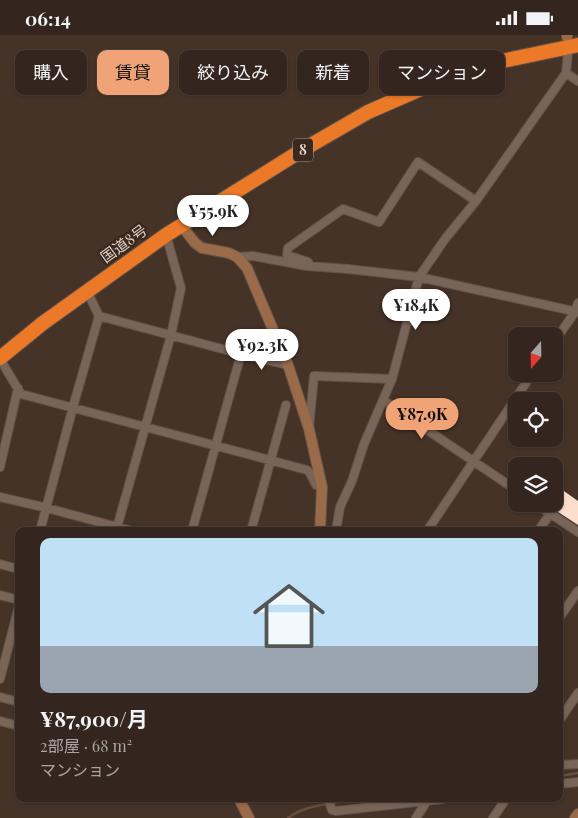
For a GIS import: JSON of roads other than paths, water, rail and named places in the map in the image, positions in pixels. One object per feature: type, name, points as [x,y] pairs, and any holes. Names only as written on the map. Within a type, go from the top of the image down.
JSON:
[{"type":"highway","name":"国道8号","points":[[0,359],[43,323],[166,235],[304,149],[368,112],[430,85],[488,64],[570,41]]},
{"type":"street","points":[[337,527],[340,507],[392,379],[419,277],[445,239],[476,201],[566,73],[570,41]]},
{"type":"street","points":[[566,73],[578,81]]},
{"type":"street","points":[[310,266],[308,262],[287,255],[288,247],[343,209],[379,222],[418,163],[476,201]]},
{"type":"street","points":[[181,225],[194,243],[202,248],[229,253],[237,257],[247,268],[288,365],[309,429],[322,487],[320,527]]},
{"type":"street","points":[[117,527],[170,335],[181,288],[166,235]]},
{"type":"street","points":[[237,257],[253,255],[310,266],[419,277],[576,312]]},
{"type":"street","points":[[41,527],[99,317],[88,291]]},
{"type":"street","points":[[563,330],[576,312],[578,303]]},
{"type":"street","points":[[99,317],[288,365]]},
{"type":"street","points":[[193,527],[242,354]]},
{"type":"street","points":[[0,359],[21,394],[307,471],[316,485],[322,487]]},
{"type":"street","points":[[309,429],[314,376],[392,379]]},
{"type":"street","points":[[430,527],[526,383]]},
{"type":"street","points":[[0,467],[18,388]]},
{"type":"street","points":[[382,400],[508,484]]},
{"type":"street","points":[[252,527],[286,405]]},
{"type":"street","points":[[0,497],[47,508],[109,527]]},
{"type":"street","points":[[547,512],[578,532]]},
{"type":"street","points":[[541,527],[550,514]]},
{"type":"street","points":[[0,564],[15,568]]},
{"type":"street","points":[[563,612],[578,591]]},
{"type":"street","points":[[0,595],[15,599]]},
{"type":"street","points":[[0,679],[15,621]]},
{"type":"street","points":[[563,715],[578,693]]},
{"type":"street","points":[[0,697],[15,701]]},
{"type":"street","points":[[0,721],[15,724]]},
{"type":"street","points":[[563,765],[578,764]]},
{"type":"street","points":[[563,784],[578,782]]},
{"type":"street","points":[[241,802],[249,817]]},
{"type":"street","points":[[329,802],[332,810],[336,811],[418,802]]},
{"type":"street","points":[[416,818],[426,802]]},
{"type":"street","points":[[493,818],[504,802]]},
{"type":"street","points":[[575,818],[578,814]]},
{"type":"waterway","points":[[563,775],[578,773]]},
{"type":"waterway","points":[[288,818],[305,809],[337,802]]}]
